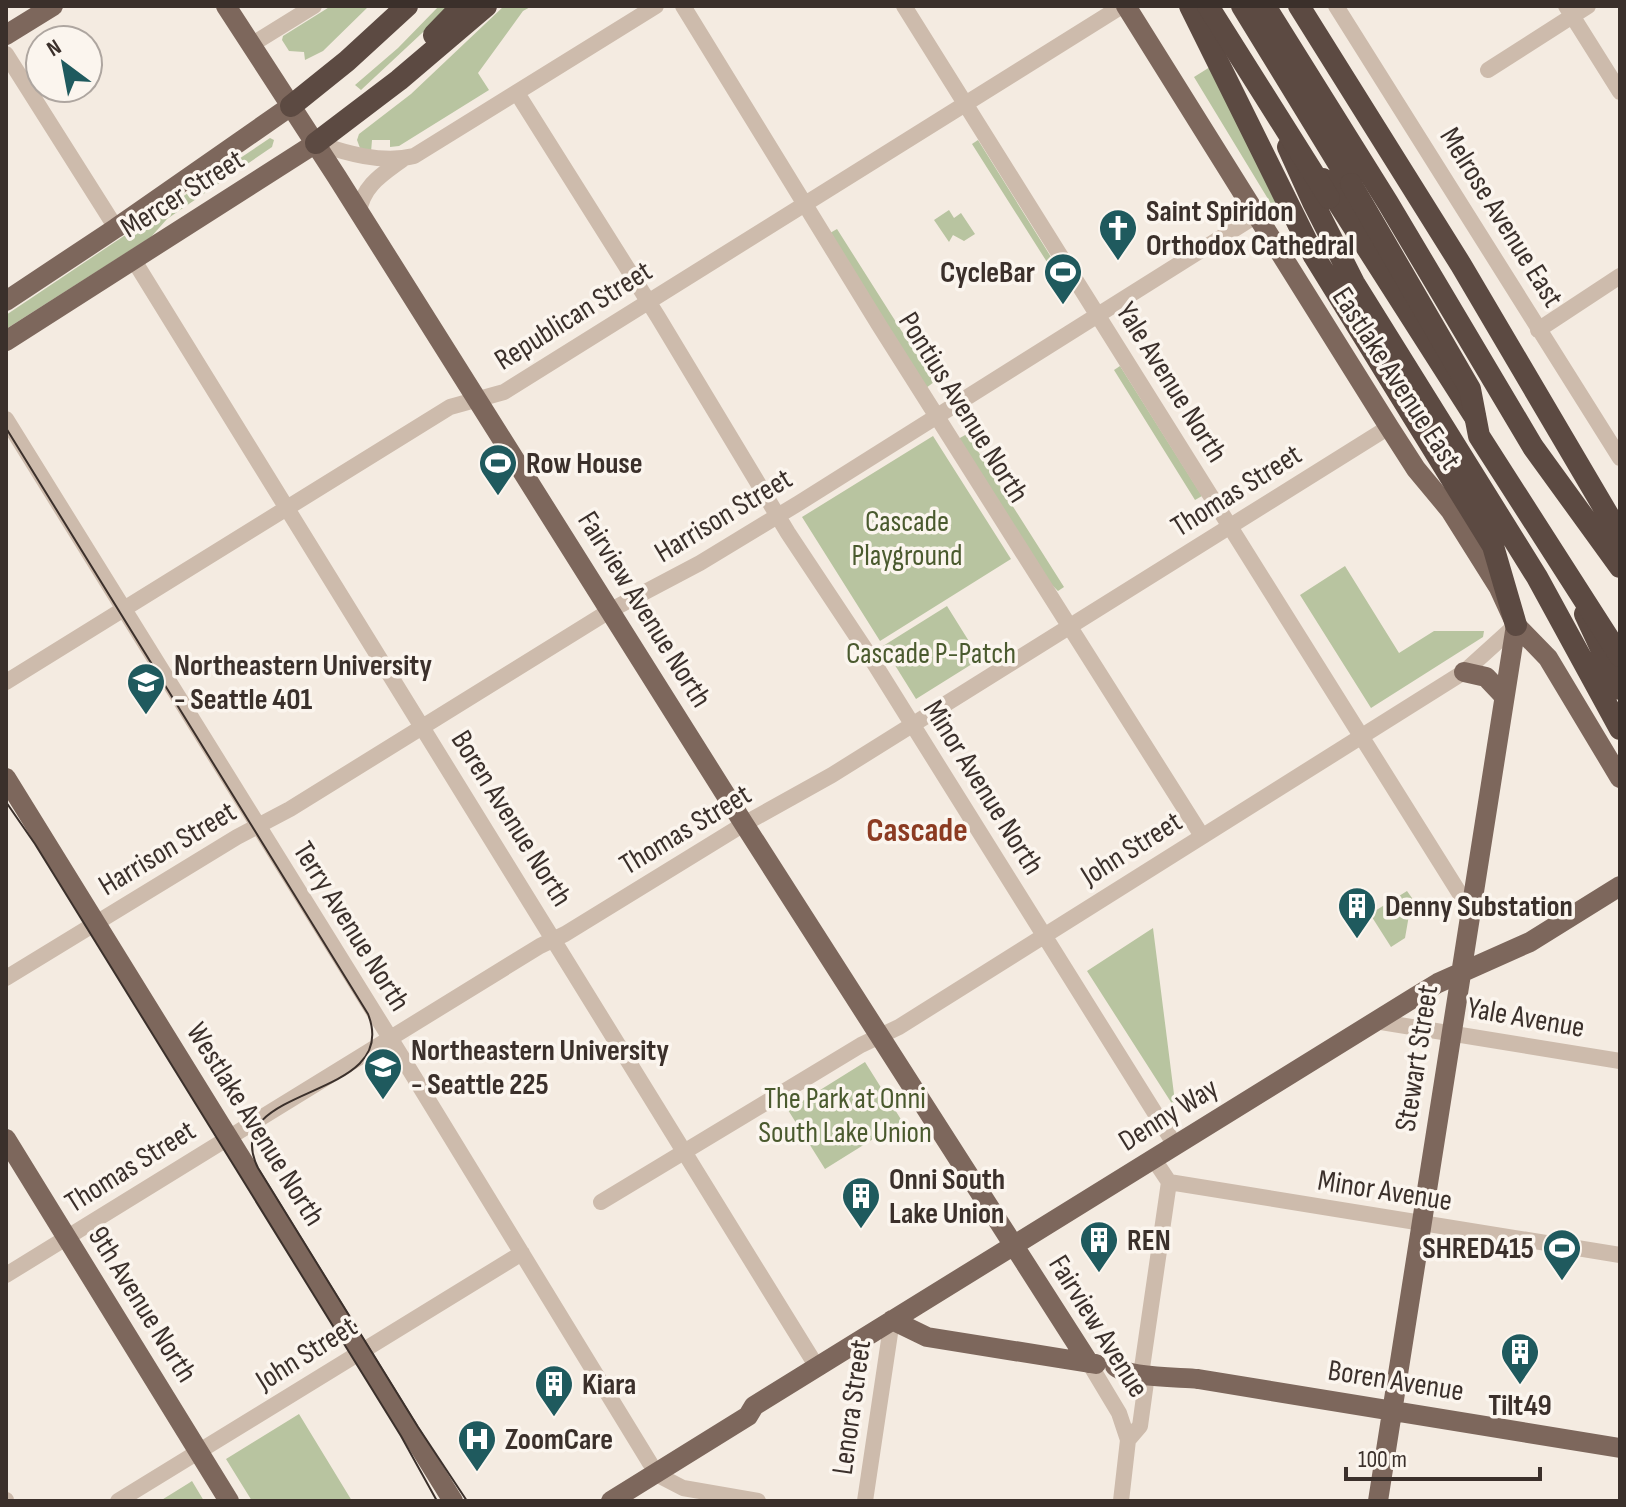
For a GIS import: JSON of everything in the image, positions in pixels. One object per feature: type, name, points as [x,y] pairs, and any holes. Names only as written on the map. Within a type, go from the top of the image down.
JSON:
[{"type":"highway","points":[[291,106],[347,61],[407,6]]},
{"type":"highway","points":[[399,80],[434,35],[462,6]]},
{"type":"highway","points":[[316,143],[399,80],[486,6]]},
{"type":"highway","points":[[1190,6],[1295,220],[1334,291],[1493,546],[1516,625]]},
{"type":"highway","points":[[1210,6],[1539,517],[1614,627]]},
{"type":"highway","points":[[1210,6],[1620,656]]},
{"type":"highway","points":[[1242,6],[1351,184],[1470,389],[1479,436]]},
{"type":"highway","points":[[1265,6],[1388,203],[1533,447],[1620,567]]},
{"type":"highway","points":[[1299,6],[1461,265],[1620,535]]},
{"type":"highway","points":[[1258,77],[1313,202],[1354,283],[1559,614],[1620,729]]},
{"type":"highway","points":[[1539,517],[1620,689]]},
{"type":"highway","points":[[1507,527],[1523,587],[1516,625]]},
{"type":"main road","points":[[6,35],[53,6]]},
{"type":"main road","name":"Fairview Avenue North","points":[[226,6],[316,143],[744,824],[1014,1245]]},
{"type":"main road","name":"Eastlake Avenue East","points":[[1124,6],[1416,469],[1457,521],[1499,588],[1516,625],[1548,658],[1620,778]]},
{"type":"main road","name":"Mercer Street","points":[[6,301],[291,106]]},
{"type":"main road","name":"Mercer Street","points":[[6,341],[316,143]]},
{"type":"main road","name":"Stewart Street","points":[[1378,1501],[1516,625]]},
{"type":"main road","points":[[1464,672],[1486,677],[1504,696]]},
{"type":"main road","name":"Westlake Avenue North","points":[[6,778],[453,1501]]},
{"type":"main road","name":"Denny Way","points":[[611,1501],[742,1406],[754,1406],[1375,1021],[1459,973],[1530,942],[1620,886]]},
{"type":"main road","name":"9th Avenue North","points":[[6,1139],[229,1501]]},
{"type":"main road","name":"Fairview Avenue","points":[[1014,1245],[1089,1363]]},
{"type":"main road","name":"Boren Avenue","points":[[892,1320],[927,1337],[1620,1448]]},
{"type":"main road","name":"Denny Way","points":[[599,1501],[606,1491],[653,1468]]},
{"type":"street","points":[[251,45],[314,6]]},
{"type":"street","points":[[359,212],[361,200],[370,184],[403,159],[422,152],[656,6]]},
{"type":"street","name":"Pontius Avenue North","points":[[683,6],[936,416],[1202,836]]},
{"type":"street","name":"Yale Avenue North","points":[[904,6],[1470,910]]},
{"type":"street","name":"Republican Street","points":[[6,682],[450,407],[504,392],[1124,6]]},
{"type":"street","name":"Melrose Avenue East","points":[[1336,6],[1620,458]]},
{"type":"street","points":[[1488,70],[1569,11],[1588,6]]},
{"type":"street","points":[[1569,11],[1620,92]]},
{"type":"street","points":[[6,54],[116,228]]},
{"type":"street","name":"Minor Avenue North","points":[[517,93],[778,516],[1175,1145]]},
{"type":"street","points":[[316,143],[355,156],[403,159]]},
{"type":"street","name":"Harrison Street","points":[[6,978],[611,610],[700,563],[778,516],[1257,215]]},
{"type":"street","name":"Boren Avenue North","points":[[133,259],[817,1367]]},
{"type":"street","points":[[1538,330],[1620,276]]},
{"type":"street","name":"Terry Avenue North","points":[[6,419],[653,1468]]},
{"type":"street","name":"Thomas Street","points":[[6,1275],[554,939],[744,824],[793,798],[1389,427]]},
{"type":"street","name":"John Street","points":[[601,1202],[684,1150],[899,1027],[1361,737],[1464,672],[1516,625]]},
{"type":"street","name":"Yale Avenue","points":[[1375,1021],[1620,1061]]},
{"type":"street","points":[[1121,1501],[1128,1440],[1140,1426],[1150,1373],[1169,1182],[1153,1158]]},
{"type":"street","name":"Minor Avenue","points":[[1169,1182],[1620,1255]]},
{"type":"street","name":"John Street","points":[[118,1501],[522,1253]]},
{"type":"street","name":"Lenora Street","points":[[865,1501],[892,1320]]},
{"type":"street","name":"Fairview Avenue","points":[[1089,1363],[1119,1413],[1128,1440]]},
{"type":"street","points":[[653,1468],[683,1488],[758,1501]]},
{"type":"green space","points":[[331,6],[369,6],[323,51],[305,60],[304,52],[289,51],[282,40],[283,36]]},
{"type":"green space","points":[[439,6],[451,6],[361,90],[355,85],[398,48]]},
{"type":"green space","points":[[504,6],[532,6],[523,11],[478,73],[489,90],[399,146],[390,147],[390,140],[372,140],[371,152],[360,148],[357,140],[359,134],[411,94]]},
{"type":"green space","points":[[1210,67],[1287,220],[1282,222],[1194,77]]},
{"type":"green space","points":[[270,138],[274,140],[272,147],[167,219],[151,237],[6,329],[6,315]]},
{"type":"green space","points":[[978,140],[1071,289],[1066,292],[972,144]]},
{"type":"green space","points":[[949,210],[954,218],[961,213],[975,234],[964,241],[953,235],[949,242],[934,220]]},
{"type":"green space","points":[[837,229],[934,382],[926,388],[830,233]]},
{"type":"green space","points":[[1120,366],[1202,496],[1195,500],[1114,370]]},
{"type":"green space","points":[[967,434],[1064,587],[1058,591],[1048,581],[958,439]]},
{"type":"green space","name":"Cascade Playground","points":[[933,436],[1011,559],[880,641],[802,517]]},
{"type":"green space","points":[[1345,566],[1399,653],[1434,631],[1484,631],[1483,637],[1371,708],[1300,595]]},
{"type":"green space","name":"Cascade P-Patch","points":[[947,606],[980,659],[916,699],[883,646]]},
{"type":"green space","points":[[1407,891],[1412,898],[1405,938],[1391,947],[1370,914]]},
{"type":"green space","points":[[1153,928],[1176,1110],[1087,971]]},
{"type":"green space","name":"The Park at Onni South Lake Union","points":[[865,1062],[902,1121],[825,1169],[788,1110]]},
{"type":"green space","points":[[299,1414],[352,1501],[252,1501],[226,1459]]},
{"type":"green space","points":[[192,1481],[204,1501],[160,1501],[189,1483]]},
{"type":"tram line","points":[[6,428],[368,1014],[372,1043],[360,1064],[262,1120],[252,1140],[258,1168],[467,1501]]},
{"type":"tram line","points":[[6,802],[35,844],[401,1436],[437,1501]]},
{"type":"place","name":"Saint Spiridon Orthodox Cathedral","points":[[1118,262]]},
{"type":"place","name":"CycleBar","points":[[1063,306]]},
{"type":"place","name":"Row House","points":[[498,497]]},
{"type":"place","name":"Northeastern University - Seattle 401","points":[[146,716]]},
{"type":"place","name":"Denny Substation","points":[[1357,940]]},
{"type":"place","name":"Northeastern University - Seattle 225","points":[[383,1101]]},
{"type":"place","name":"Onni South Lake Union","points":[[861,1230]]},
{"type":"place","name":"REN","points":[[1099,1274]]},
{"type":"place","name":"SHRED415","points":[[1562,1282]]},
{"type":"place","name":"Tilt49","points":[[1520,1386]]},
{"type":"place","name":"Kiara","points":[[554,1418]]},
{"type":"place","name":"ZoomCare","points":[[477,1473]]},
{"type":"district","name":"Cascade","points":[[917,829]]}]
